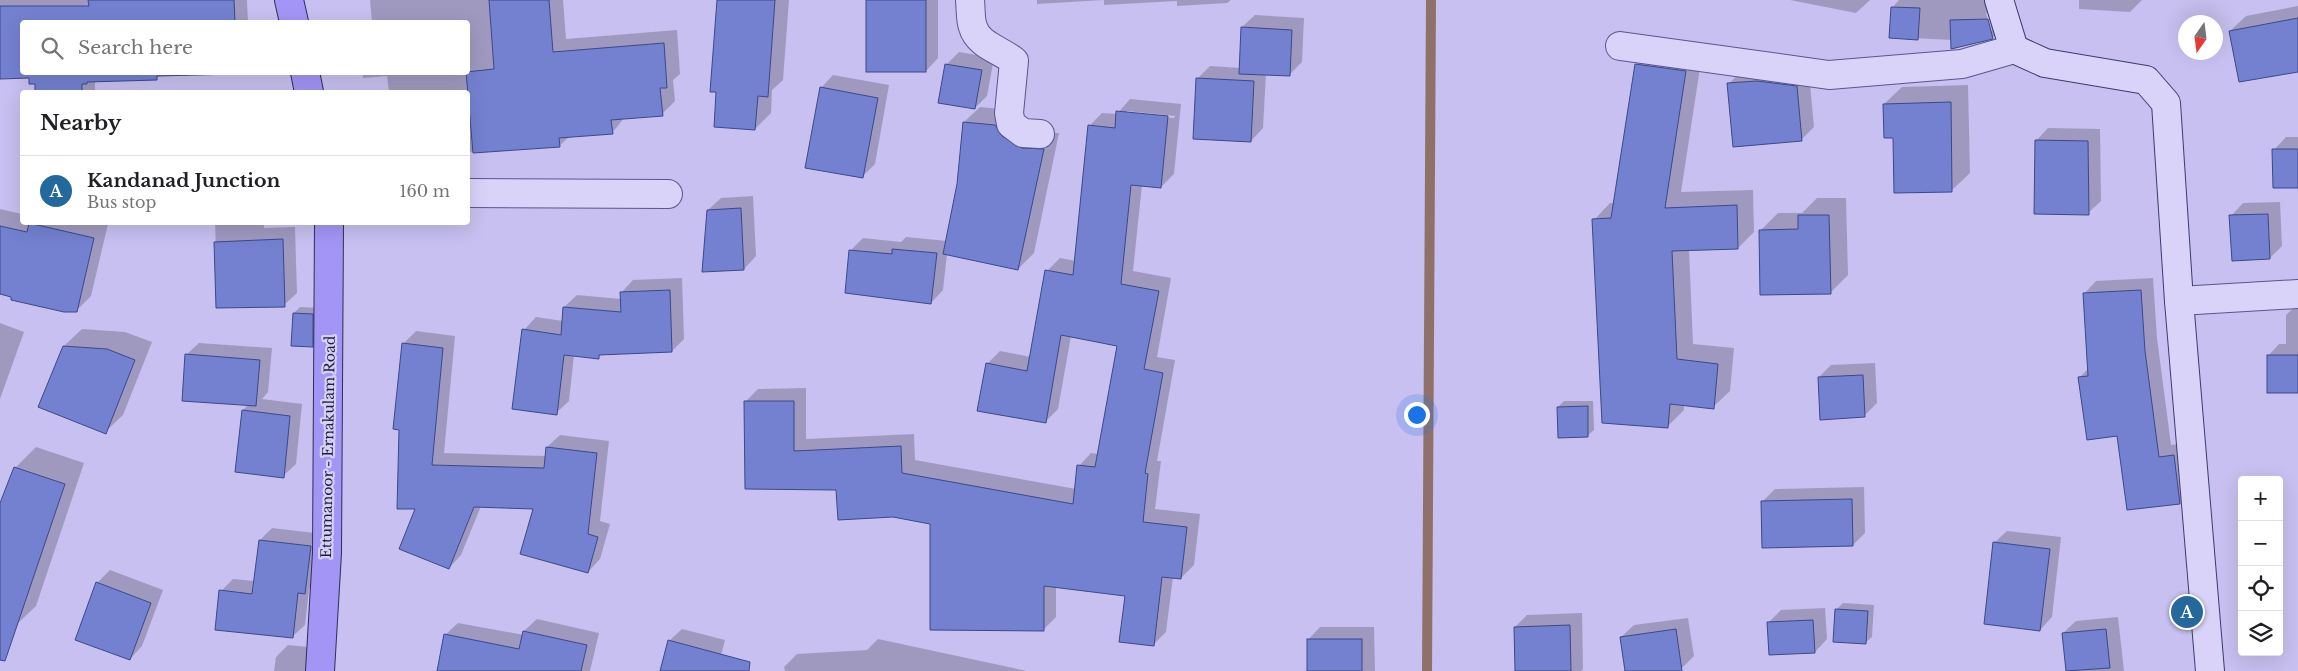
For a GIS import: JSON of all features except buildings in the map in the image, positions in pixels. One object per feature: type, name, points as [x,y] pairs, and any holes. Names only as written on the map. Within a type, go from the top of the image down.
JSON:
[{"type":"main road","points":[[290,0],[294,20]]},
{"type":"main road","points":[[306,75],[309,90]]},
{"type":"main road","name":"Ettumanoor - Ernakulam Road","points":[[320,671],[328,544],[329,225]]},
{"type":"street","points":[[970,0],[973,28],[982,42],[1004,52],[1014,61],[1009,113],[1011,124],[1023,133],[1040,134]]},
{"type":"street","points":[[1999,0],[2014,49]]},
{"type":"street","points":[[1620,46],[1829,75],[1962,64],[2014,49],[2045,63],[2146,80],[2166,103],[2179,301],[2210,671]]},
{"type":"street","points":[[470,193],[668,194]]},
{"type":"street","points":[[2179,301],[2298,294]]},
{"type":"waterway","points":[[1427,671],[1431,0]]},
{"type":"place","name":"Kandanad Junction","points":[[2187,612]]}]
